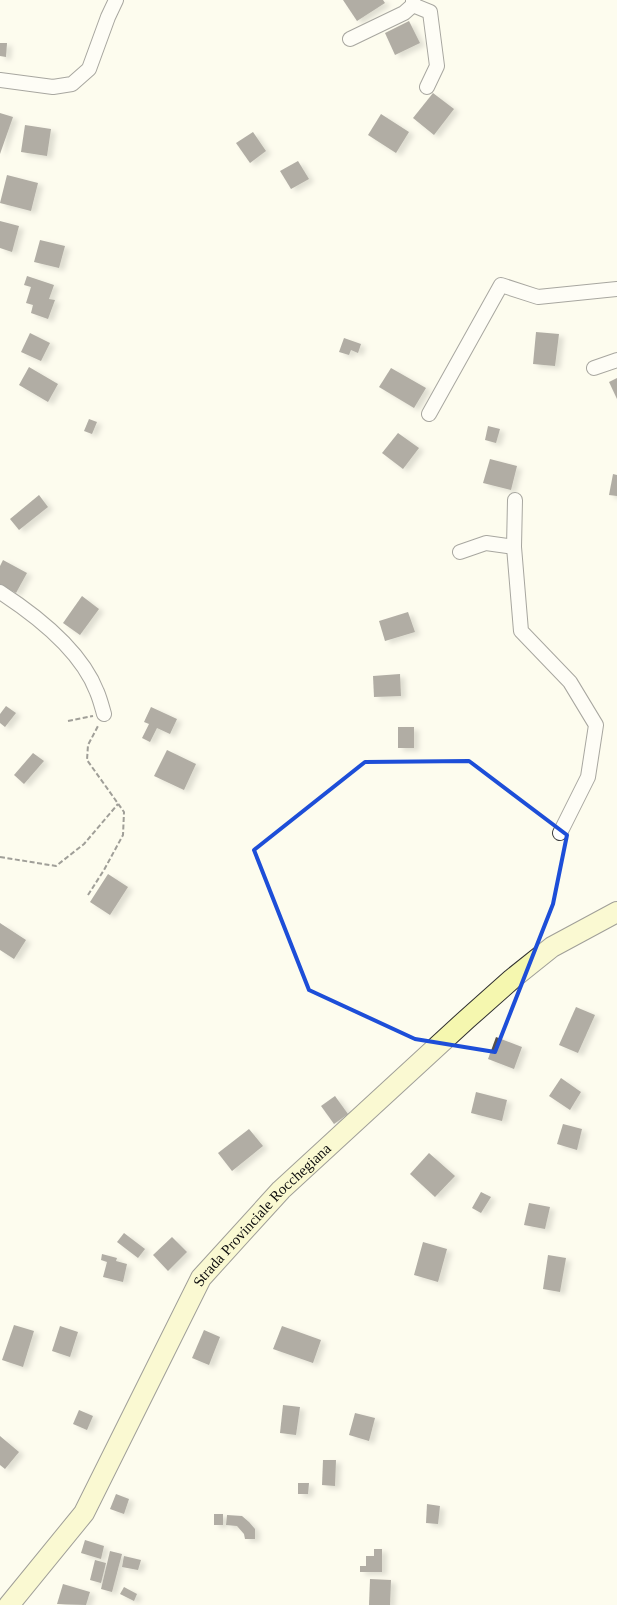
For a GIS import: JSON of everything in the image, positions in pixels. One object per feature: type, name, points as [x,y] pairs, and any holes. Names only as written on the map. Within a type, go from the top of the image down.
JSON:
[{"type":"main road","name":"Strada Provinciale Rocchegiana","points":[[9,1605],[84,1513],[201,1278],[281,1190],[473,1013],[552,948],[617,912]]},
{"type":"street","points":[[0,80],[53,87],[72,84],[88,69],[116,0]]},
{"type":"street","points":[[350,39],[404,13],[413,2],[430,12],[437,66],[427,87]]},
{"type":"street","points":[[430,414],[501,285],[538,297],[617,289]]},
{"type":"street","points":[[594,368],[617,360]]},
{"type":"street","points":[[515,500],[514,547],[521,631],[570,682],[596,725],[588,777],[560,833]]},
{"type":"street","points":[[460,552],[486,543],[514,547]]},
{"type":"street","points":[[0,592],[21,606],[64,642],[85,670],[97,691],[104,714]]},
{"type":"path","points":[[68,721],[104,714]]},
{"type":"path","points":[[88,895],[123,835],[124,812],[87,760],[88,745],[104,714]]},
{"type":"path","points":[[0,857],[56,866],[84,844],[118,804]]},
{"type":"highlighted area","points":[[469,761],[567,835],[553,904],[495,1052],[415,1039],[309,990],[254,850],[365,762]]},
{"type":"building","points":[[343,0],[383,0],[385,3],[357,21]]},
{"type":"building","points":[[409,21],[420,43],[395,55],[385,33]]},
{"type":"building","points":[[0,43],[7,43],[6,57],[0,56]]},
{"type":"building","points":[[433,93],[454,109],[434,135],[413,118]]},
{"type":"building","points":[[0,113],[13,117],[0,154]]},
{"type":"building","points":[[381,114],[409,132],[396,153],[368,135]]},
{"type":"building","points":[[25,125],[51,129],[47,156],[21,152]]},
{"type":"building","points":[[253,132],[266,151],[250,163],[236,143]]},
{"type":"building","points":[[298,161],[309,179],[291,189],[280,171]]},
{"type":"building","points":[[7,175],[38,183],[31,211],[0,203]]},
{"type":"building","points":[[0,221],[19,226],[12,252],[0,248]]},
{"type":"building","points":[[40,240],[65,246],[59,268],[34,262]]},
{"type":"building","points":[[27,276],[54,285],[49,299],[55,300],[48,319],[31,313],[33,305],[26,303],[31,287],[24,285]]},
{"type":"building","points":[[536,332],[559,334],[555,366],[533,364]]},
{"type":"building","points":[[30,333],[50,343],[41,361],[21,352]]},
{"type":"building","points":[[344,338],[361,344],[358,353],[351,350],[349,355],[339,352]]},
{"type":"building","points":[[29,367],[58,384],[48,402],[19,385]]},
{"type":"building","points":[[391,368],[426,388],[414,408],[379,387]]},
{"type":"building","points":[[617,378],[617,399],[609,382]]},
{"type":"building","points":[[89,419],[97,422],[92,434],[84,431]]},
{"type":"building","points":[[488,426],[500,429],[496,443],[485,440]]},
{"type":"building","points":[[398,433],[419,448],[403,469],[382,453]]},
{"type":"building","points":[[490,459],[517,466],[511,490],[483,483]]},
{"type":"building","points":[[613,474],[617,475],[617,496],[609,495]]},
{"type":"building","points":[[39,495],[48,507],[19,530],[10,519]]},
{"type":"building","points":[[3,560],[27,573],[16,593],[0,584],[0,566]]},
{"type":"building","points":[[82,596],[99,609],[80,635],[63,623]]},
{"type":"building","points":[[408,612],[415,632],[385,641],[379,621]]},
{"type":"building","points":[[400,674],[401,696],[374,697],[373,676]]},
{"type":"building","points":[[6,706],[16,713],[5,727],[0,723],[0,714]]},
{"type":"building","points":[[151,707],[177,719],[170,734],[157,728],[150,742],[142,738],[149,724],[144,722]]},
{"type":"building","points":[[398,727],[414,727],[414,748],[398,748]]},
{"type":"building","points":[[167,750],[196,764],[184,790],[154,776]]},
{"type":"building","points":[[33,753],[44,761],[24,784],[14,775]]},
{"type":"building","points":[[108,874],[128,887],[110,915],[90,902]]},
{"type":"building","points":[[0,923],[26,940],[14,959],[0,950]]},
{"type":"building","points":[[576,1007],[595,1015],[578,1053],[559,1045]]},
{"type":"building","points":[[496,1037],[522,1047],[514,1069],[488,1059]]},
{"type":"building","points":[[561,1078],[581,1092],[570,1110],[549,1096]]},
{"type":"building","points":[[476,1092],[507,1100],[502,1121],[471,1113]]},
{"type":"building","points":[[335,1096],[348,1114],[334,1124],[321,1106]]},
{"type":"building","points":[[563,1124],[582,1129],[577,1150],[557,1144]]},
{"type":"building","points":[[249,1129],[263,1146],[232,1171],[218,1153]]},
{"type":"building","points":[[429,1153],[455,1176],[435,1197],[410,1174]]},
{"type":"building","points":[[481,1192],[491,1197],[481,1213],[472,1208]]},
{"type":"building","points":[[529,1203],[550,1207],[545,1229],[524,1225]]},
{"type":"building","points":[[124,1233],[145,1249],[138,1258],[117,1242]]},
{"type":"building","points":[[172,1237],[187,1252],[168,1271],[153,1255]]},
{"type":"building","points":[[423,1242],[447,1249],[438,1282],[414,1275]]},
{"type":"building","points":[[102,1254],[117,1258],[116,1261],[127,1264],[123,1282],[103,1277],[107,1262],[101,1260]]},
{"type":"building","points":[[548,1255],[566,1258],[560,1292],[543,1289]]},
{"type":"building","points":[[14,1325],[34,1331],[23,1367],[2,1360]]},
{"type":"building","points":[[60,1326],[78,1332],[70,1357],[52,1351]]},
{"type":"building","points":[[282,1326],[321,1340],[313,1363],[273,1349]]},
{"type":"building","points":[[204,1330],[220,1337],[209,1365],[192,1358]]},
{"type":"building","points":[[283,1405],[300,1407],[296,1435],[280,1433]]},
{"type":"building","points":[[79,1410],[93,1416],[87,1430],[73,1424]]},
{"type":"building","points":[[355,1413],[375,1418],[369,1441],[349,1435]]},
{"type":"building","points":[[0,1436],[19,1452],[5,1469],[0,1465]]},
{"type":"building","points":[[323,1460],[336,1460],[335,1486],[322,1485]]},
{"type":"building","points":[[298,1483],[309,1483],[308,1494],[298,1494]]},
{"type":"building","points":[[116,1494],[129,1499],[124,1514],[110,1509]]},
{"type":"building","points":[[427,1504],[440,1506],[438,1524],[426,1523]]},
{"type":"building","points":[[214,1514],[223,1514],[223,1525],[214,1525]]},
{"type":"building","points":[[227,1515],[242,1516],[249,1522],[255,1529],[255,1539],[245,1539],[244,1534],[237,1526],[226,1525]]},
{"type":"building","points":[[85,1540],[104,1546],[101,1559],[81,1553]]},
{"type":"building","points":[[374,1549],[382,1549],[382,1572],[360,1572],[360,1566],[366,1566],[366,1556],[374,1556]]},
{"type":"building","points":[[110,1551],[122,1554],[112,1592],[101,1589]]},
{"type":"building","points":[[124,1556],[141,1560],[138,1570],[122,1567]]},
{"type":"building","points":[[95,1560],[106,1563],[101,1583],[90,1580]]},
{"type":"building","points":[[370,1579],[391,1580],[390,1605],[369,1605]]},
{"type":"building","points":[[63,1584],[90,1592],[86,1605],[57,1604]]},
{"type":"building","points":[[124,1587],[137,1594],[134,1601],[120,1594]]}]
